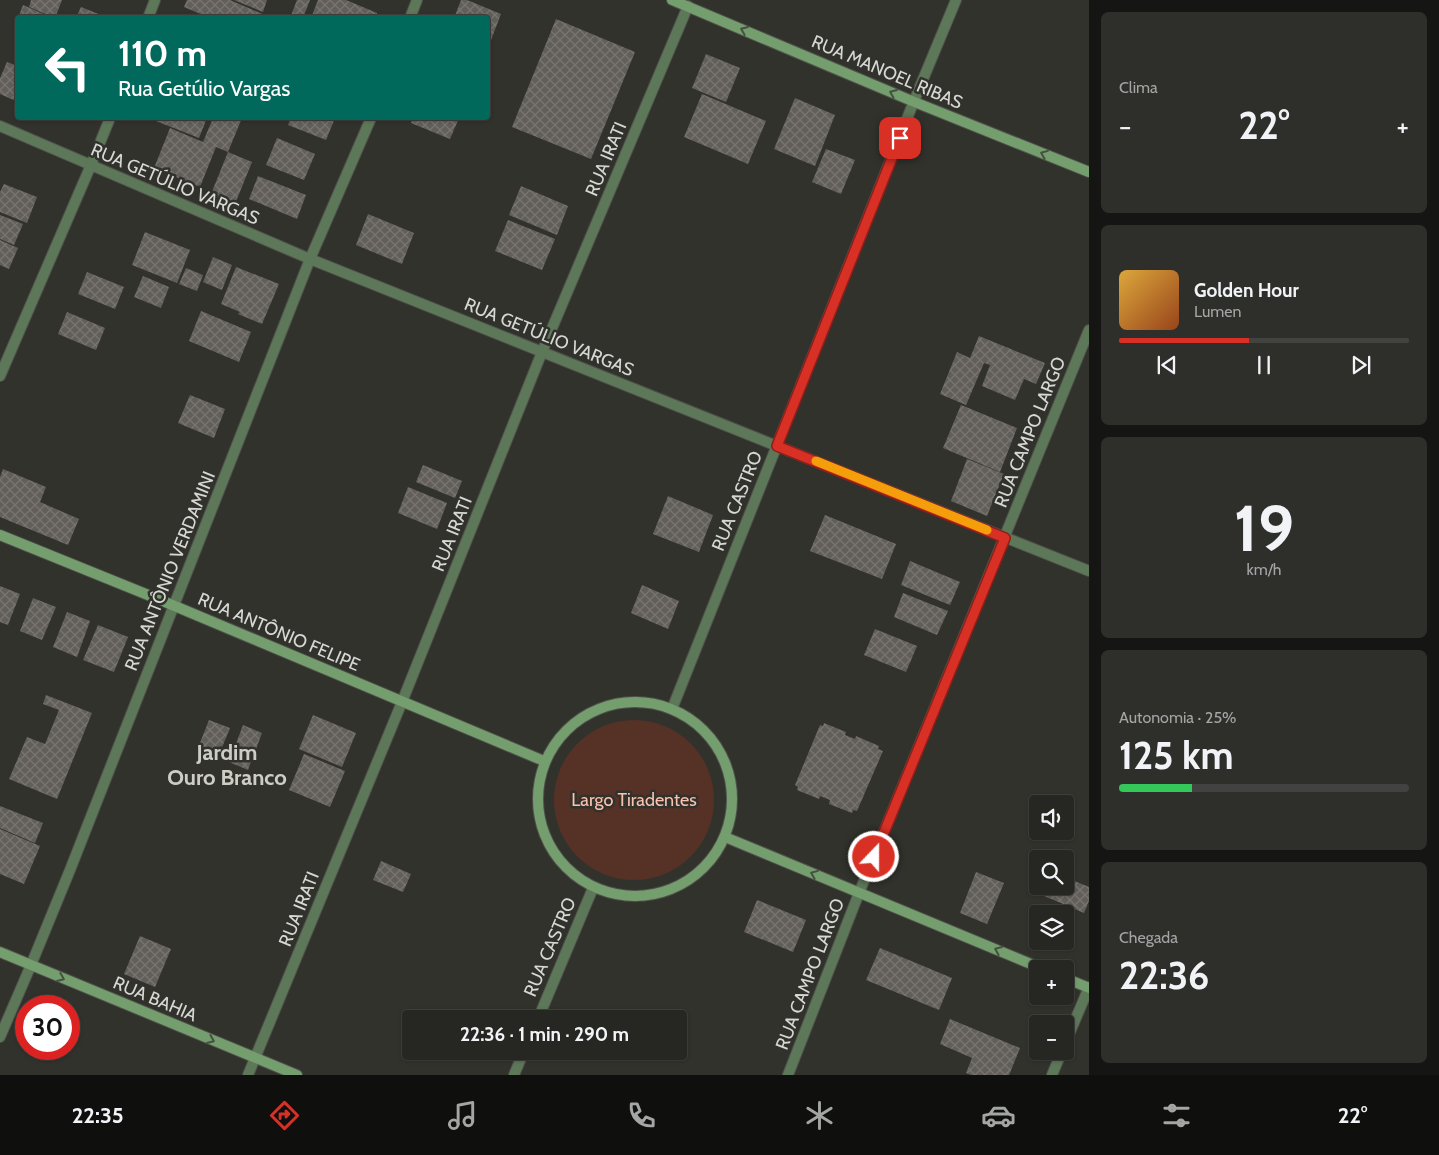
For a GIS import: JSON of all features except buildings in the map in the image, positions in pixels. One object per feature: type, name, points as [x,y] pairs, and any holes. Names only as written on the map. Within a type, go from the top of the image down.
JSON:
[{"type":"street","points":[[149,15],[155,0]]},
{"type":"street","points":[[411,15],[417,0]]},
{"type":"street","name":"RUA MANOEL RIBAS","points":[[672,0],[1089,172]]},
{"type":"street","name":"RUA CASTRO","points":[[672,709],[956,0]]},
{"type":"street","name":"RUA IRATI","points":[[248,1075],[402,702],[542,352],[688,6]]},
{"type":"street","points":[[0,376],[109,120]]},
{"type":"street","name":"RUA ANTÔNIO VERDAMINI","points":[[0,1037],[31,965],[310,259],[370,120]]},
{"type":"street","name":"RUA GETÚLIO VARGAS","points":[[0,126],[310,259],[1089,571]]},
{"type":"street","name":"RUA CAMPO LARGO","points":[[788,1075],[859,892],[1089,330]]},
{"type":"street","name":"RUA ANTÔNIO FELIPE","points":[[0,535],[544,761]]},
{"type":"street","points":[[642,702],[672,709],[698,725],[718,748],[721,755],[730,777],[732,807],[725,837],[709,864],[684,884],[655,895],[623,896],[593,888],[568,871],[550,848],[539,820],[538,790],[544,761],[560,735],[584,716],[612,704],[642,702]]},
{"type":"street","points":[[725,837],[1029,963]]},
{"type":"street","name":"RUA CASTRO","points":[[542,1010],[593,888]]},
{"type":"street","name":"RUA BAHIA","points":[[0,952],[297,1075]]},
{"type":"street","points":[[1074,981],[1089,987],[1074,1023]]},
{"type":"street","points":[[514,1075],[520,1060]]},
{"type":"street","points":[[1052,1075],[1058,1060]]},
{"type":"green space","name":"Largo Tiradentes","points":[[642,720],[672,729],[691,743],[701,755],[708,769],[713,784],[713,816],[708,831],[701,845],[691,857],[679,867],[657,877],[642,880],[626,880],[611,877],[589,867],[567,845],[555,816],[554,792],[557,777],[567,755],[589,733],[618,721]]},
{"type":"slow traffic","points":[[816,461],[987,530]]},
{"type":"district","name":"Jardim Ouro Branco","points":[[227,764]]},
{"type":"route","points":[[874,857],[1005,538],[777,446],[900,138]]}]
